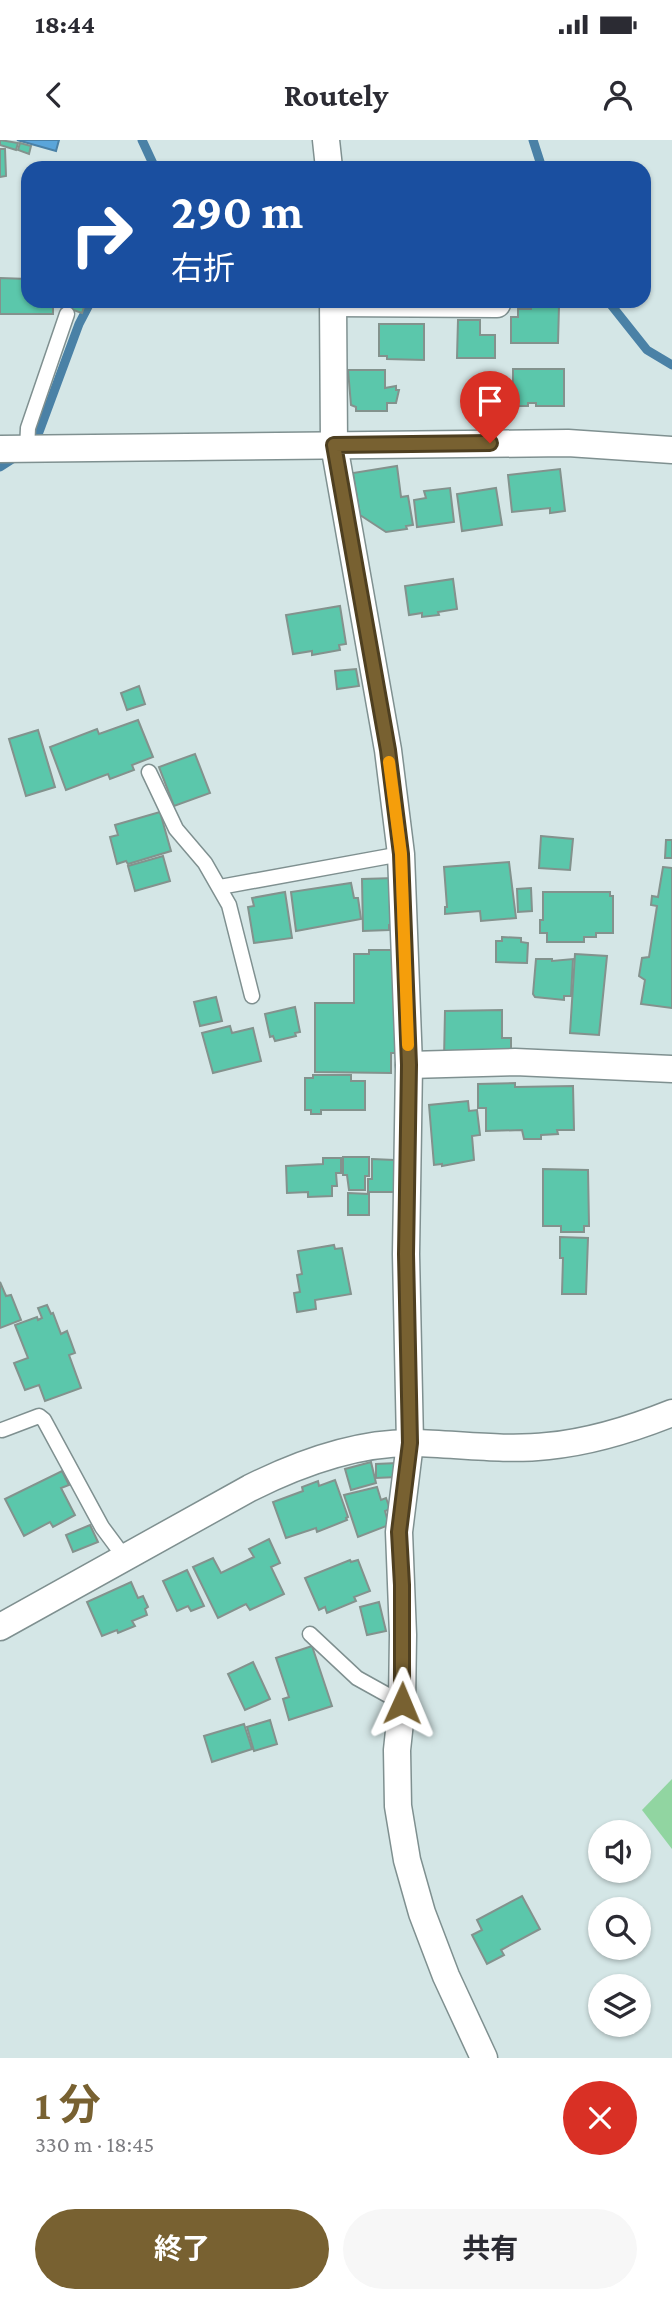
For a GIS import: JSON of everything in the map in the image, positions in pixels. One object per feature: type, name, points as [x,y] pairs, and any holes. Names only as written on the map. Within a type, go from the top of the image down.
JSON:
[{"type":"street","points":[[326,140],[328,161]]},
{"type":"street","points":[[333,308],[334,445],[388,750],[401,854],[409,1065],[406,1254],[410,1443],[399,1532],[402,1703],[397,1750],[398,1806],[407,1860],[422,1913],[441,1963],[484,2058]]},
{"type":"street","points":[[0,449],[568,443],[672,450]]},
{"type":"street","points":[[409,1065],[515,1062],[672,1069]]},
{"type":"street","points":[[0,1627],[279,1474],[342,1452],[410,1443],[548,1446],[626,1431],[672,1413]]},
{"type":"lane","points":[[27,449],[28,428],[67,314]]},
{"type":"lane","points":[[149,772],[176,829],[205,863],[229,905],[252,996]]},
{"type":"lane","points":[[220,887],[401,854]]},
{"type":"lane","points":[[2,1430],[39,1416],[44,1420],[102,1527],[125,1558]]},
{"type":"lane","points":[[310,1634],[357,1678],[402,1703]]},
{"type":"green space","points":[[672,1779],[672,1849],[651,1820],[642,1810]]},
{"type":"water","points":[[17,140],[59,140],[56,151]]},
{"type":"building","points":[[0,140],[18,143],[16,150],[0,145]]},
{"type":"building","points":[[20,143],[31,146],[29,154],[18,150]]},
{"type":"building","points":[[0,149],[5,149],[6,176],[0,177]]},
{"type":"building","points":[[0,278],[21,279],[21,308],[53,308],[53,314],[0,314]]},
{"type":"building","points":[[68,308],[84,308],[82,313]]},
{"type":"building","points":[[559,308],[558,343],[511,343],[511,317],[518,317],[518,309]]},
{"type":"building","points":[[458,320],[480,320],[480,335],[495,335],[495,358],[457,358]]},
{"type":"building","points":[[379,324],[424,324],[424,360],[387,359],[387,356],[379,356]]},
{"type":"building","points":[[513,369],[564,369],[564,406],[536,406],[536,403],[528,403],[528,406],[513,406]]},
{"type":"building","points":[[348,370],[385,370],[385,388],[396,386],[396,390],[399,390],[396,403],[387,403],[387,411],[356,411],[356,407],[351,405]]},
{"type":"building","points":[[397,466],[401,497],[408,496],[413,525],[406,526],[407,529],[386,532],[360,515],[353,473]]},
{"type":"building","points":[[560,469],[565,511],[550,513],[550,508],[512,512],[508,475]]},
{"type":"building","points":[[450,488],[454,522],[417,527],[414,500],[426,498],[424,491]]},
{"type":"building","points":[[496,488],[502,525],[462,531],[457,494]]},
{"type":"building","points":[[453,579],[457,609],[438,612],[439,615],[409,615],[405,586]]},
{"type":"building","points":[[340,606],[346,644],[339,645],[340,650],[312,655],[312,651],[293,654],[286,615]]},
{"type":"building","points":[[356,669],[359,686],[337,689],[335,671]]},
{"type":"building","points":[[139,686],[145,704],[127,710],[121,693]]},
{"type":"building","points":[[138,720],[153,757],[132,765],[134,770],[110,779],[108,774],[66,790],[50,747],[97,729],[99,734]]},
{"type":"building","points":[[38,730],[55,787],[26,796],[9,739]]},
{"type":"building","points":[[195,754],[210,793],[174,806],[159,767]]},
{"type":"building","points":[[160,812],[171,851],[128,864],[126,861],[117,864],[110,837],[118,835],[115,825]]},
{"type":"building","points":[[541,836],[573,839],[570,870],[539,868]]},
{"type":"building","points":[[666,840],[672,840],[672,858],[665,858]]},
{"type":"building","points":[[163,856],[170,881],[135,891],[128,866]]},
{"type":"building","points":[[509,862],[516,918],[481,921],[480,911],[445,914],[447,907],[444,867]]},
{"type":"building","points":[[663,867],[672,868],[672,1008],[641,1004],[645,980],[639,976],[642,958],[649,957],[657,906],[651,905],[652,896],[658,897]]},
{"type":"building","points":[[395,878],[396,925],[389,925],[389,930],[363,931],[362,879]]},
{"type":"building","points":[[351,883],[354,898],[358,898],[361,919],[296,931],[291,892]]},
{"type":"building","points":[[531,888],[532,911],[518,912],[517,889]]},
{"type":"building","points":[[285,892],[292,938],[254,943],[248,907],[254,906],[252,898]]},
{"type":"building","points":[[543,892],[610,892],[610,896],[613,896],[613,933],[596,933],[596,937],[584,937],[584,942],[547,942],[547,933],[540,933]]},
{"type":"building","points":[[502,937],[521,938],[521,942],[528,943],[527,963],[496,962],[496,941],[502,941]]},
{"type":"building","points":[[369,950],[397,950],[397,1053],[391,1053],[391,1073],[315,1072],[315,1003],[354,1003],[354,954],[369,954]]},
{"type":"building","points":[[575,954],[607,956],[599,1035],[570,1033]]},
{"type":"building","points":[[536,959],[573,959],[571,996],[564,996],[564,1000],[535,997]]},
{"type":"building","points":[[216,997],[222,1021],[200,1026],[194,1002]]},
{"type":"building","points":[[295,1007],[300,1032],[295,1033],[296,1036],[275,1041],[273,1036],[270,1037],[265,1014]]},
{"type":"building","points":[[502,1010],[502,1038],[511,1038],[511,1050],[444,1059],[445,1011]]},
{"type":"building","points":[[230,1026],[232,1033],[253,1028],[261,1061],[213,1073],[202,1033]]},
{"type":"building","points":[[313,1075],[351,1075],[351,1081],[365,1081],[365,1110],[321,1110],[321,1114],[311,1114],[311,1110],[305,1110],[305,1078],[313,1078]]},
{"type":"building","points":[[515,1083],[515,1087],[573,1086],[574,1130],[557,1130],[558,1134],[541,1135],[541,1139],[524,1139],[522,1130],[486,1131],[486,1108],[478,1108],[478,1084]]},
{"type":"building","points":[[468,1101],[469,1111],[477,1110],[480,1135],[472,1136],[474,1160],[434,1165],[429,1105]]},
{"type":"building","points":[[343,1157],[369,1157],[369,1176],[365,1176],[365,1190],[349,1190],[347,1175],[343,1175]]},
{"type":"building","points":[[323,1158],[341,1158],[341,1173],[336,1173],[337,1186],[332,1186],[332,1196],[308,1197],[308,1192],[287,1193],[286,1166],[323,1164]]},
{"type":"building","points":[[372,1159],[394,1160],[394,1192],[368,1192],[368,1179],[372,1179]]},
{"type":"building","points":[[543,1169],[588,1170],[589,1226],[584,1226],[584,1232],[561,1232],[561,1226],[543,1226]]},
{"type":"building","points":[[348,1193],[369,1194],[369,1215],[348,1215]]},
{"type":"building","points":[[560,1237],[588,1238],[586,1294],[562,1294],[563,1258],[560,1258]]},
{"type":"building","points":[[334,1245],[335,1249],[342,1248],[351,1294],[315,1300],[316,1309],[297,1312],[294,1293],[300,1292],[297,1275],[302,1274],[298,1251]]},
{"type":"building","points":[[0,1282],[6,1296],[11,1295],[21,1320],[0,1328]]},
{"type":"building","points":[[47,1305],[61,1334],[67,1331],[75,1353],[69,1355],[81,1388],[45,1401],[39,1385],[25,1390],[14,1363],[28,1358],[15,1325],[37,1317],[38,1320],[42,1318],[38,1308]]},
{"type":"building","points":[[371,1462],[376,1483],[351,1490],[345,1469]]},
{"type":"building","points":[[397,1463],[397,1477],[376,1478],[376,1464]]},
{"type":"building","points":[[62,1471],[69,1485],[61,1488],[75,1515],[53,1527],[50,1522],[24,1536],[5,1499]]},
{"type":"building","points":[[335,1480],[347,1520],[317,1532],[316,1528],[286,1538],[273,1502],[303,1491],[302,1487],[318,1481],[319,1486]]},
{"type":"building","points":[[377,1487],[381,1500],[386,1498],[390,1509],[385,1511],[389,1525],[358,1537],[344,1495]]},
{"type":"building","points":[[90,1525],[98,1542],[73,1552],[66,1535]]},
{"type":"building","points":[[269,1539],[280,1563],[271,1567],[284,1594],[250,1610],[246,1604],[218,1618],[193,1567],[213,1558],[221,1573],[254,1557],[249,1549]]},
{"type":"building","points":[[350,1560],[358,1560],[370,1591],[354,1597],[356,1601],[327,1613],[325,1607],[319,1610],[305,1578]]},
{"type":"building","points":[[187,1570],[204,1606],[191,1611],[188,1606],[177,1611],[163,1581]]},
{"type":"building","points":[[131,1582],[138,1598],[143,1596],[148,1607],[145,1609],[147,1615],[132,1621],[135,1626],[102,1636],[87,1602]]},
{"type":"building","points":[[379,1602],[386,1631],[367,1635],[360,1607]]},
{"type":"building","points":[[312,1646],[332,1706],[289,1720],[283,1699],[289,1697],[276,1658]]},
{"type":"building","points":[[253,1662],[270,1699],[245,1710],[228,1674]]},
{"type":"building","points":[[270,1720],[277,1744],[254,1751],[247,1727]]},
{"type":"building","points":[[244,1724],[252,1749],[212,1762],[204,1736]]},
{"type":"building","points":[[522,1896],[540,1929],[501,1950],[504,1955],[487,1964],[472,1935],[482,1930],[477,1920]]},
{"type":"waterway","points":[[142,140],[152,161]]},
{"type":"waterway","points":[[533,140],[540,161]]},
{"type":"waterway","points":[[39,432],[87,308]]},
{"type":"waterway","points":[[614,308],[647,350],[672,365]]},
{"type":"waterway","points":[[0,467],[14,458]]},
{"type":"slow traffic","points":[[389,762],[401,854],[408,1045]]},
{"type":"route","points":[[402,1703],[403,1635],[399,1532],[410,1443],[406,1254],[409,1065],[401,854],[388,750],[334,445],[490,443]]}]
